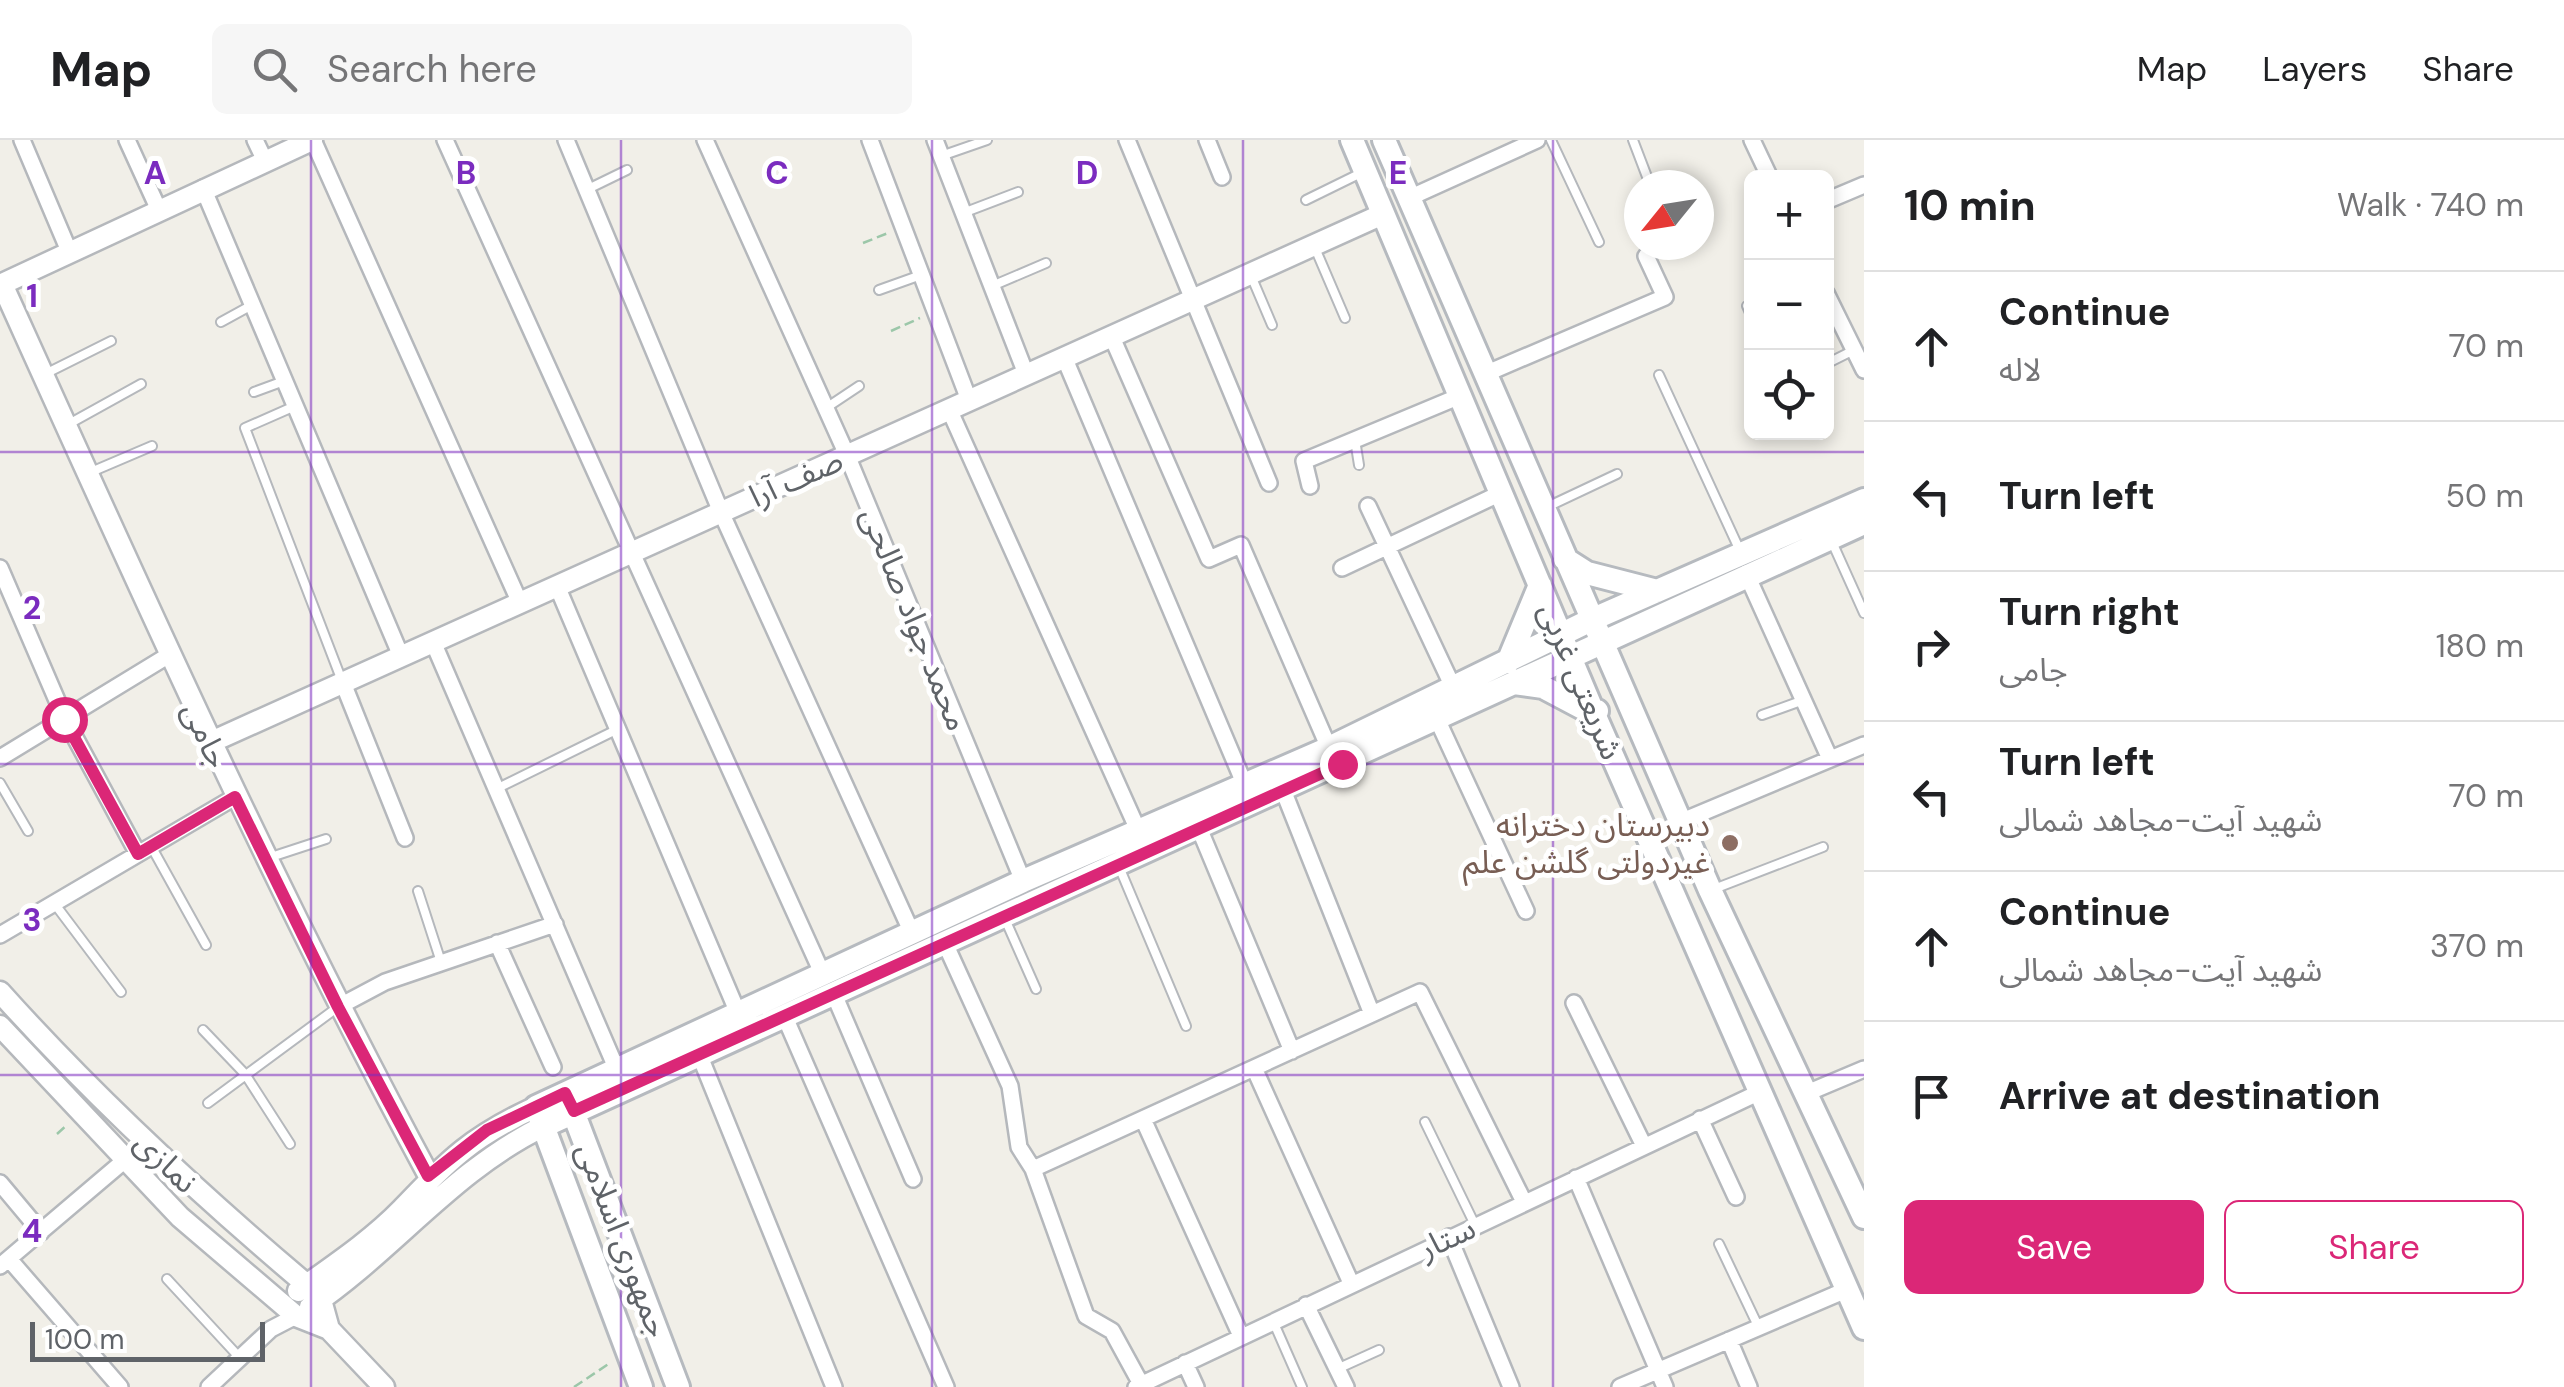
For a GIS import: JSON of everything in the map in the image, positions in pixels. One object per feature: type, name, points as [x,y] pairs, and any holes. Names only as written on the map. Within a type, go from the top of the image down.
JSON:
[{"type":"main road","name":"شریعتی غربی","points":[[1352,140],[1594,714],[1864,1328]]},
{"type":"main road","name":"شریعتی غربی","points":[[1384,140],[1710,890],[1864,1217]]},
{"type":"main road","points":[[570,1102],[617,1070],[738,1012],[944,942],[1436,718],[1486,684],[1572,656],[1864,500]]},
{"type":"main road","points":[[1511,673],[1562,635],[1656,591],[1864,524]]},
{"type":"main road","points":[[1565,559],[1587,573],[1656,591]]},
{"type":"main road","points":[[1511,673],[1540,586]]},
{"type":"main road","points":[[1511,673],[1594,714],[1601,703],[1626,699]]},
{"type":"main road","points":[[540,1116],[699,1054],[784,1014],[912,933],[1022,881],[1330,748],[1453,687],[1486,684]]},
{"type":"main road","name":"جمهوری اسلامی","points":[[570,1102],[678,1387]]},
{"type":"main road","name":"جمهوری اسلامی","points":[[540,1116],[641,1387]]},
{"type":"street","points":[[22,140],[69,251]]},
{"type":"street","points":[[127,140],[158,208]]},
{"type":"street","points":[[255,140],[265,161]]},
{"type":"street","points":[[1,285],[158,208],[312,140],[520,602]]},
{"type":"street","points":[[445,140],[913,1179]]},
{"type":"street","points":[[566,140],[721,512],[912,933]]},
{"type":"street","name":"محمد جواد صالحی","points":[[705,140],[847,455],[1022,881]]},
{"type":"street","points":[[870,140],[935,312],[959,404],[1138,830]]},
{"type":"street","points":[[935,140],[1026,374]]},
{"type":"street","points":[[1127,140],[1269,483]]},
{"type":"street","points":[[1207,140],[1222,178]]},
{"type":"street","points":[[1409,198],[1537,140]]},
{"type":"street","points":[[1752,140],[1766,170]]},
{"type":"street","points":[[1834,197],[1864,184]]},
{"type":"street","points":[[203,188],[401,656]]},
{"type":"street","name":"صف آرا","points":[[209,743],[1383,214]]},
{"type":"street","points":[[1485,374],[1665,297],[1648,260]]},
{"type":"street","name":"جامی","points":[[1,285],[209,743],[338,1007],[428,1176]]},
{"type":"street","points":[[1834,309],[1864,370]]},
{"type":"street","points":[[1112,336],[1210,559],[1241,545],[1330,748]]},
{"type":"street","points":[[1064,357],[1244,783]]},
{"type":"street","points":[[1310,486],[1304,461],[1460,396]]},
{"type":"street","points":[[1342,568],[1501,494]]},
{"type":"street","points":[[1368,506],[1453,687]]},
{"type":"street","points":[[1744,564],[1830,759]]},
{"type":"street","points":[[0,568],[64,719],[145,850]]},
{"type":"street","points":[[557,586],[738,1012]]},
{"type":"street","points":[[433,642],[617,1070]]},
{"type":"street","points":[[0,758],[170,656]]},
{"type":"street","points":[[343,683],[405,838]]},
{"type":"street","points":[[1436,718],[1526,911]]},
{"type":"street","points":[[1680,822],[1864,745]]},
{"type":"street","points":[[1283,790],[1372,1014]]},
{"type":"street","points":[[0,934],[235,797]]},
{"type":"street","points":[[1200,828],[1292,1051]]},
{"type":"street","points":[[338,1007],[384,982],[555,924]]},
{"type":"street","points":[[944,942],[1010,1086],[1018,1148],[1033,1169],[1086,1316],[1112,1330],[1138,1386]]},
{"type":"street","points":[[497,944],[553,1066]]},
{"type":"street","name":"نمازی","points":[[0,992],[86,1088],[185,1183],[314,1292],[329,1329]]},
{"type":"street","points":[[1033,1169],[1420,992],[1524,1202]]},
{"type":"street","points":[[1574,1002],[1644,1146]]},
{"type":"street","points":[[784,1014],[946,1387]]},
{"type":"street","name":"نمازی","points":[[0,1026],[180,1217],[289,1310],[329,1329],[384,1387]]},
{"type":"street","points":[[699,1054],[834,1387]]},
{"type":"street","points":[[1254,1068],[1351,1283]]},
{"type":"street","points":[[1808,1092],[1864,1069]]},
{"type":"street","name":"ستار","points":[[1138,1386],[1760,1092]]},
{"type":"street","points":[[314,1292],[401,1210],[428,1176],[487,1130],[540,1116]]},
{"type":"street","points":[[209,1387],[289,1310],[420,1217],[445,1189],[540,1116]]},
{"type":"street","points":[[1144,1118],[1241,1336]]},
{"type":"street","points":[[1700,1120],[1736,1197]]},
{"type":"street","points":[[120,1387],[5,1262],[125,1160]]},
{"type":"street","points":[[1576,1178],[1665,1387]]},
{"type":"street","points":[[0,1183],[40,1232]]},
{"type":"street","points":[[1449,1237],[1510,1387]]},
{"type":"street","points":[[1620,1387],[1846,1290]]},
{"type":"street","points":[[1306,1305],[1346,1387]]},
{"type":"street","points":[[1730,1340],[1749,1387]]},
{"type":"street","points":[[1185,1363],[1196,1387]]},
{"type":"lane","points":[[942,156],[986,140]]},
{"type":"lane","points":[[1551,140],[1599,242]]},
{"type":"lane","points":[[1633,140],[1644,170]]},
{"type":"lane","points":[[586,190],[627,170]]},
{"type":"lane","points":[[1306,200],[1365,172]]},
{"type":"lane","points":[[963,213],[1018,192]]},
{"type":"lane","points":[[1314,244],[1345,318]]},
{"type":"lane","points":[[992,286],[1046,263]]},
{"type":"lane","points":[[1250,274],[1272,325]]},
{"type":"lane","points":[[879,290],[921,275]]},
{"type":"lane","points":[[221,322],[252,305]]},
{"type":"lane","points":[[43,376],[111,341]]},
{"type":"lane","points":[[1834,360],[1854,350]]},
{"type":"lane","points":[[1660,375],[1744,564]]},
{"type":"lane","points":[[254,392],[284,381]]},
{"type":"lane","points":[[66,426],[142,384]]},
{"type":"lane","points":[[826,408],[859,386]]},
{"type":"lane","points":[[295,406],[245,428],[343,683]]},
{"type":"lane","points":[[1354,440],[1359,465]]},
{"type":"lane","points":[[87,474],[152,446]]},
{"type":"lane","points":[[1543,508],[1617,474]]},
{"type":"lane","points":[[1830,538],[1864,613]]},
{"type":"lane","points":[[1762,715],[1801,700]]},
{"type":"lane","points":[[496,789],[619,728]]},
{"type":"lane","points":[[0,783],[28,830]]},
{"type":"lane","points":[[266,859],[326,839]]},
{"type":"lane","points":[[1710,890],[1822,847]]},
{"type":"lane","points":[[145,850],[206,946]]},
{"type":"lane","points":[[1118,865],[1186,1026]]},
{"type":"lane","points":[[418,891],[441,962]]},
{"type":"lane","points":[[54,903],[121,992]]},
{"type":"lane","points":[[1003,915],[1036,989]]},
{"type":"lane","points":[[208,1103],[338,1007]]},
{"type":"lane","points":[[203,1030],[245,1074],[290,1144]]},
{"type":"lane","points":[[1425,1122],[1475,1225]]},
{"type":"lane","points":[[1718,1244],[1759,1328]]},
{"type":"lane","points":[[167,1279],[240,1358]]},
{"type":"lane","points":[[1273,1321],[1302,1387]]},
{"type":"lane","points":[[1337,1370],[1379,1350]]},
{"type":"path","points":[[863,243],[903,227]]},
{"type":"path","points":[[891,331],[935,312]]},
{"type":"path","points":[[574,1387],[628,1351]]},
{"type":"place","name":"دبیرستان دخترانه غیردولتی گلشن علم","points":[[1730,843]]},
{"type":"route","points":[[64,719],[138,854],[235,797],[338,1007],[428,1176],[487,1130],[565,1093],[574,1111],[1342,764]]}]
